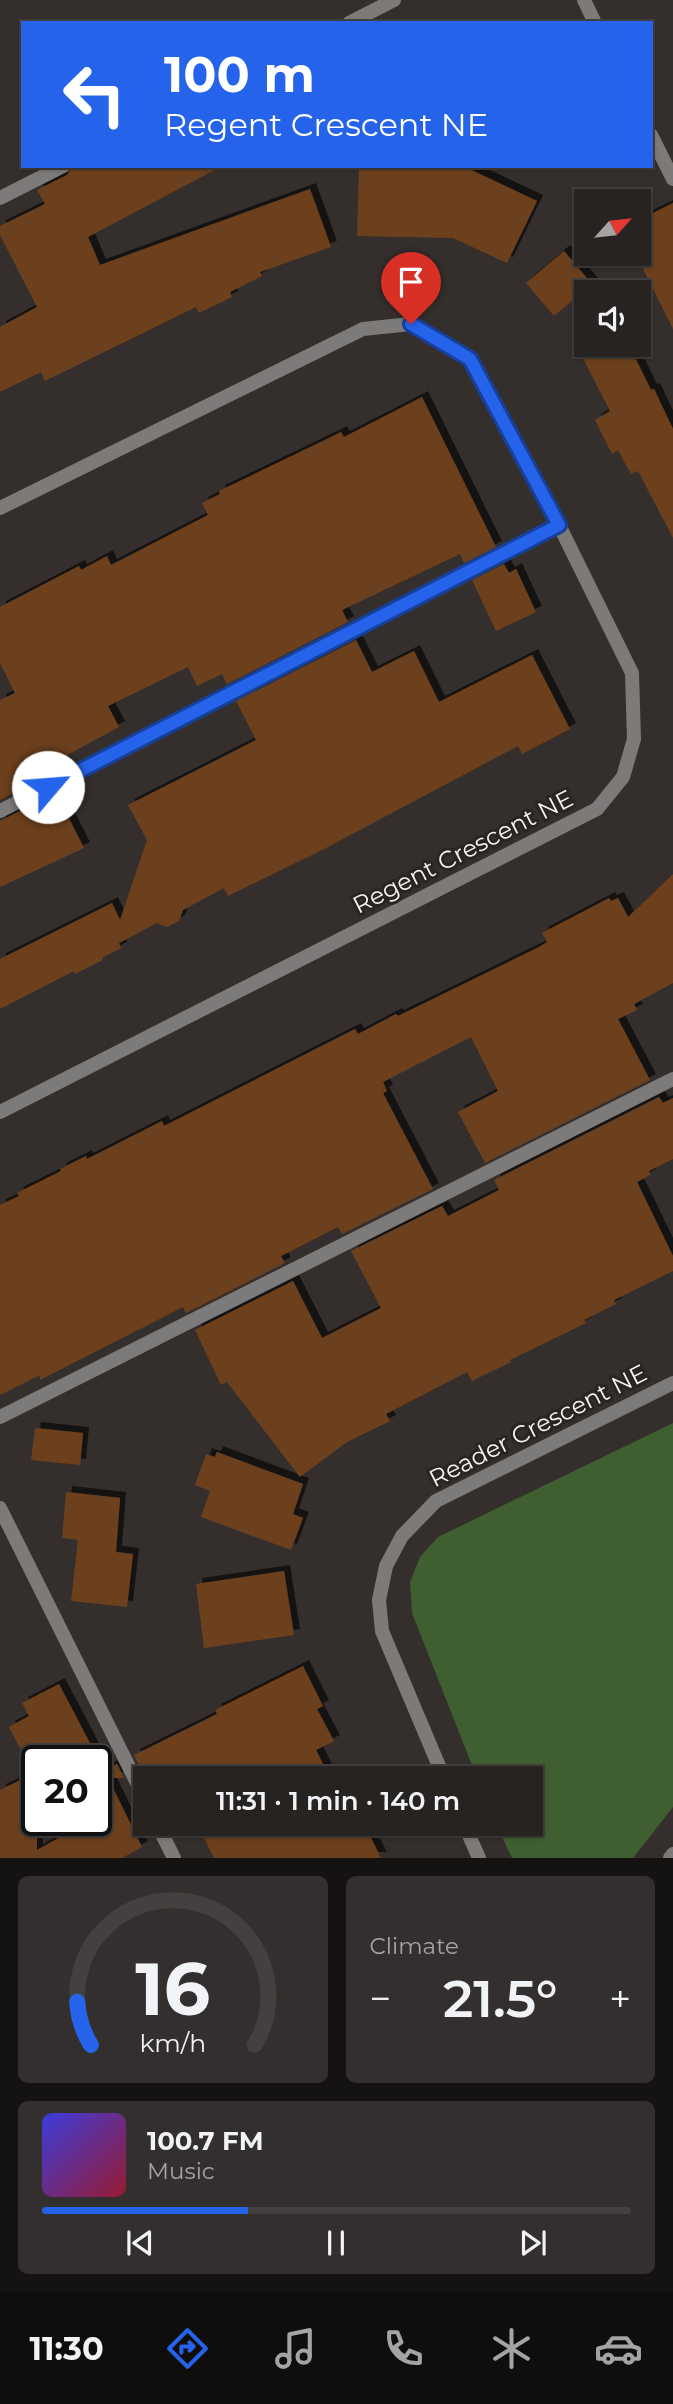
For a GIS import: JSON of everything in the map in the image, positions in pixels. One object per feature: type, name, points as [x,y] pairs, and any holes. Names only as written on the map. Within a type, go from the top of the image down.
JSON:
[{"type":"street","points":[[353,21],[394,0]]},
{"type":"street","points":[[584,0],[594,21]]},
{"type":"street","points":[[653,139],[673,179]]},
{"type":"street","points":[[0,198],[59,168]]},
{"type":"street","name":"Regent Crescent NE","points":[[0,508],[363,329],[411,324],[470,359],[559,525],[632,673],[634,739],[623,777],[597,809],[0,1112]]},
{"type":"street","points":[[0,811],[559,525]]},
{"type":"street","points":[[0,1417],[673,1079]]},
{"type":"street","name":"Reader Crescent NE","points":[[439,1766],[382,1631],[379,1600],[386,1566],[402,1536],[436,1501],[673,1383]]},
{"type":"street","points":[[0,1508],[133,1776]]},
{"type":"street","points":[[163,1836],[174,1858]]},
{"type":"street","points":[[469,1836],[479,1858]]},
{"type":"green space","points":[[673,1423],[673,1807],[633,1858],[512,1858],[502,1836],[543,1836],[543,1766],[472,1766],[412,1613],[410,1582],[420,1557],[438,1537]]},
{"type":"building","points":[[72,168],[218,168],[88,237],[100,265],[310,189],[331,247],[260,272],[262,276],[230,292],[232,297],[199,313],[196,307],[45,381],[41,372],[0,392],[0,327],[37,307],[0,235],[0,226],[45,204],[37,190],[67,175]]},
{"type":"building","points":[[359,168],[467,168],[537,201],[507,263],[453,238],[357,236]]},
{"type":"building","points":[[673,203],[673,329],[651,280],[642,266],[651,266],[651,214]]},
{"type":"building","points":[[564,251],[589,280],[574,280],[574,299],[554,316],[526,283]]},
{"type":"building","points":[[582,357],[635,357],[651,390],[654,389],[673,429],[673,538],[638,471],[631,474],[618,450],[612,454],[595,420],[610,411]]},
{"type":"building","points":[[422,397],[496,547],[464,563],[460,554],[342,610],[348,622],[227,684],[222,674],[197,686],[188,667],[108,706],[119,727],[47,766],[43,769],[47,776],[0,800],[0,700],[15,693],[0,663],[0,607],[79,566],[81,570],[107,556],[111,565],[208,515],[202,503],[220,494],[219,491],[341,432],[344,437]]},
{"type":"building","points":[[504,564],[509,573],[516,569],[536,612],[496,631],[472,580]]},
{"type":"building","points":[[356,640],[372,672],[414,651],[439,702],[532,655],[570,729],[522,754],[518,746],[326,848],[228,896],[224,888],[183,910],[179,921],[167,927],[157,923],[119,943],[121,948],[102,958],[103,960],[75,974],[74,971],[0,1009],[0,959],[112,903],[120,920],[147,840],[128,805],[256,740],[236,701]]},
{"type":"building","points":[[56,793],[84,848],[0,887],[0,821]]},
{"type":"building","points":[[673,874],[673,983],[634,1004],[637,1010],[618,1019],[650,1080],[485,1163],[458,1112],[498,1091],[471,1037],[383,1082],[387,1091],[383,1093],[433,1189],[342,1234],[338,1227],[281,1256],[285,1263],[186,1313],[183,1307],[40,1380],[40,1375],[0,1395],[0,1205],[86,1156],[87,1159],[162,1121],[164,1126],[355,1029],[358,1034],[539,947],[547,942],[542,933],[609,898],[611,901],[618,898],[628,917]]},
{"type":"building","points":[[659,1097],[663,1103],[673,1098],[673,1159],[649,1171],[650,1175],[637,1182],[673,1256],[673,1271],[614,1300],[616,1304],[584,1320],[586,1323],[510,1360],[511,1362],[472,1381],[467,1372],[386,1414],[390,1421],[347,1442],[300,1477],[227,1382],[221,1385],[195,1330],[293,1281],[322,1338],[381,1308],[351,1251],[442,1206],[448,1216],[499,1190],[494,1180]]},
{"type":"building","points":[[35,1428],[83,1433],[80,1465],[31,1460]]},
{"type":"building","points":[[217,1452],[303,1484],[293,1514],[303,1518],[291,1550],[201,1517],[210,1491],[195,1485],[206,1454],[215,1457]]},
{"type":"building","points":[[66,1492],[120,1498],[116,1552],[133,1554],[127,1607],[71,1601],[78,1540],[62,1538]]},
{"type":"building","points":[[284,1571],[294,1635],[204,1648],[196,1584]]},
{"type":"building","points":[[303,1666],[323,1706],[317,1709],[334,1741],[316,1750],[324,1766],[139,1766],[134,1755],[217,1714],[215,1710]]},
{"type":"building","points":[[59,1684],[91,1745],[21,1745],[21,1750],[9,1727],[29,1716],[22,1703]]},
{"type":"building","points":[[117,1764],[124,1778],[112,1778],[112,1766]]},
{"type":"building","points":[[21,1780],[21,1836],[37,1836],[37,1850],[62,1836],[112,1836],[112,1786],[133,1829],[133,1836],[137,1836],[142,1847],[122,1858],[0,1858],[0,1790]]},
{"type":"building","points":[[203,1836],[370,1836],[381,1858],[214,1858]]},
{"type":"route","points":[[48,787],[559,525],[470,359],[411,324]]}]
